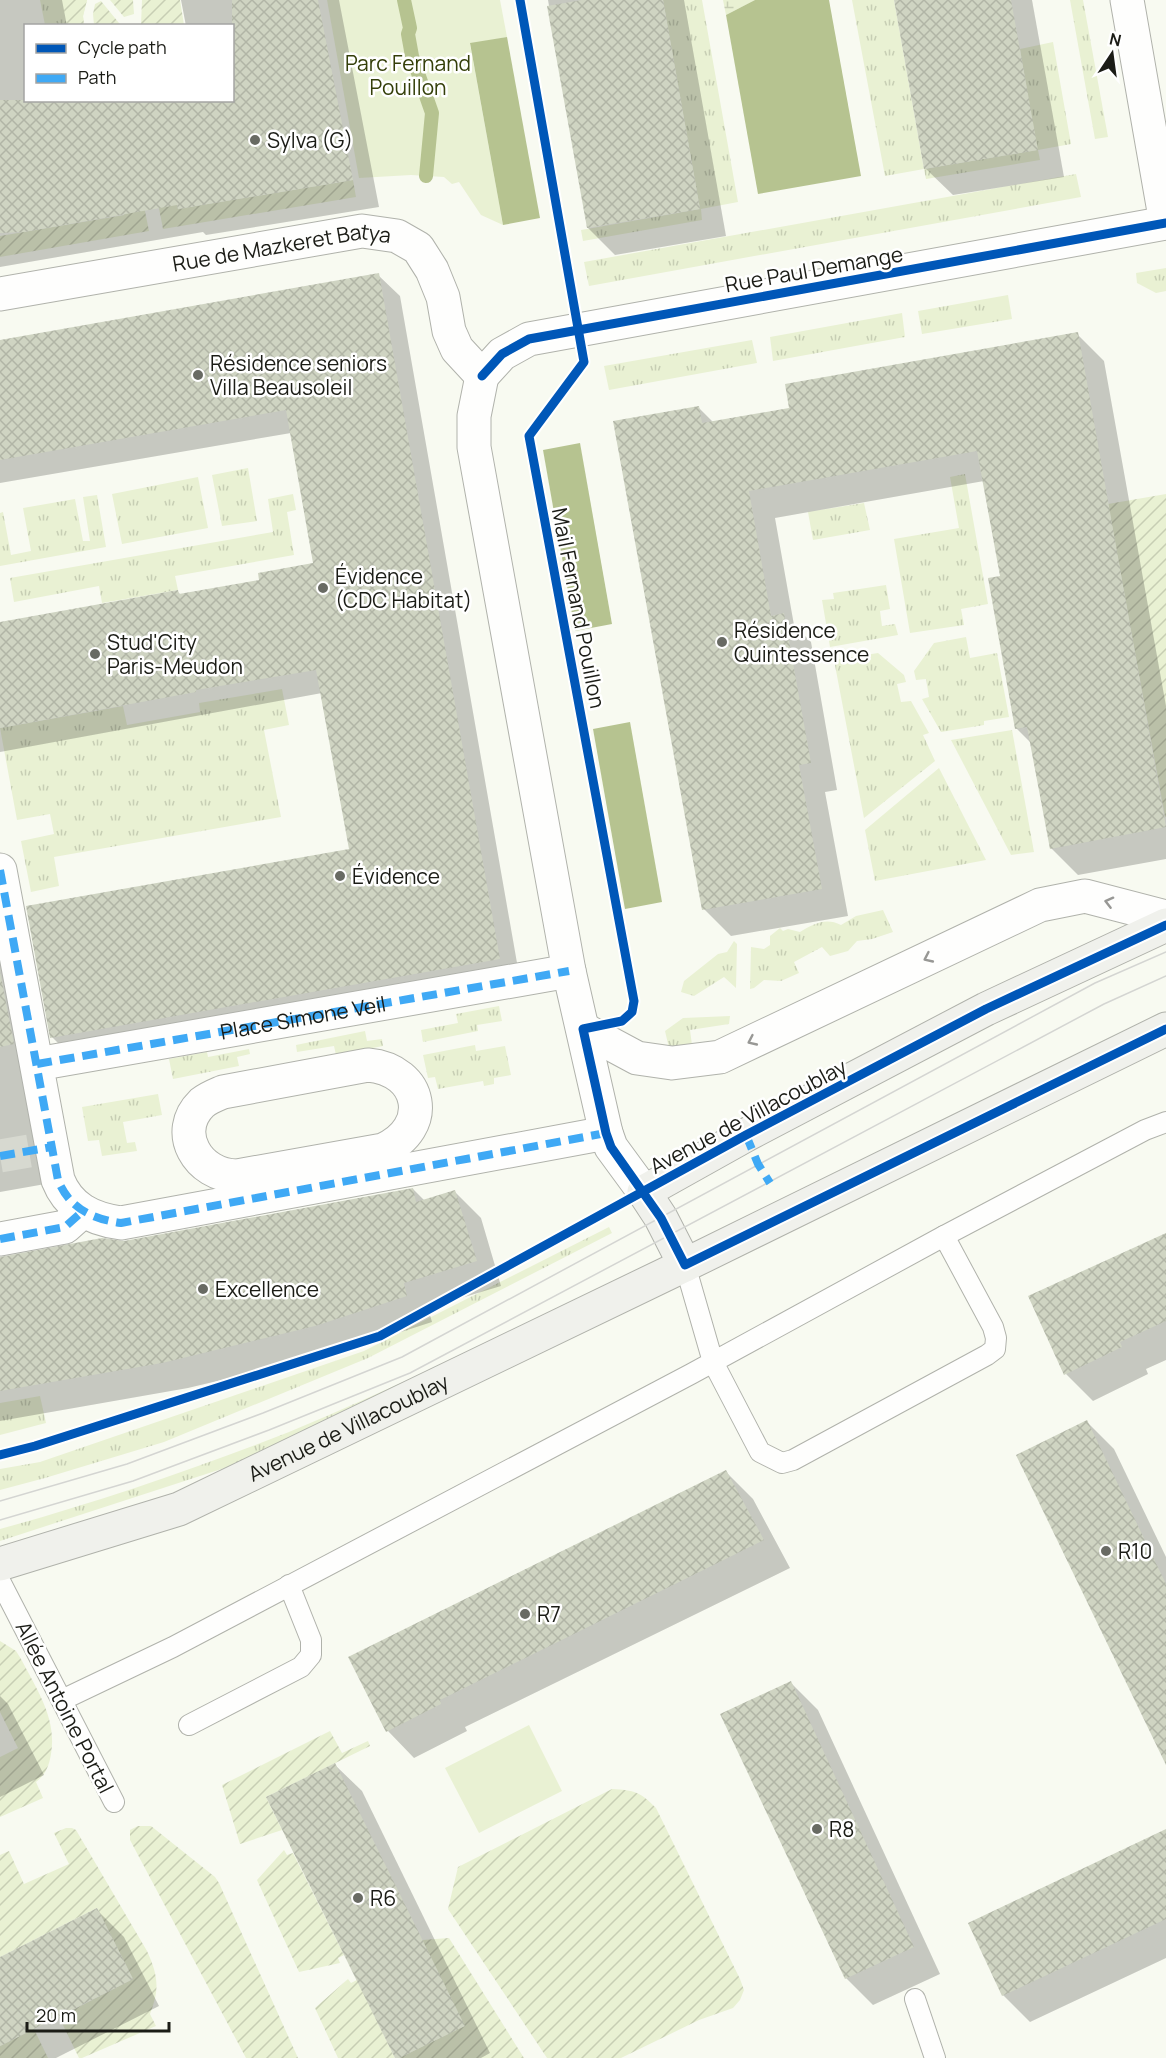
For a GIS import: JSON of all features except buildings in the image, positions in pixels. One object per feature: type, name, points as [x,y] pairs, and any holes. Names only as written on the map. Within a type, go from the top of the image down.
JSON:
[{"type":"street","points":[[1127,0],[1166,223]]},
{"type":"street","name":"Rue Paul Demange","points":[[482,376],[502,354],[529,339],[1166,223]]},
{"type":"street","name":"Rue de Mazkeret Batya","points":[[0,294],[362,231],[397,236],[418,248],[432,270],[443,297],[449,331],[457,349],[482,376]]},
{"type":"street","points":[[482,376],[474,416],[474,447],[569,972],[606,1133],[611,1147],[644,1192]]},
{"type":"street","points":[[0,870],[35,1054],[40,1149],[62,1191],[72,1204],[102,1220],[121,1223],[547,1146],[606,1133]]},
{"type":"street","points":[[583,1029],[637,1058],[672,1064],[720,1057],[1040,905],[1085,896],[1166,917]]},
{"type":"street","name":"Avenue de Villacoublay","points":[[685,1265],[666,1226],[644,1192],[746,1135],[986,1009],[1166,925]]},
{"type":"street","name":"Place Simone Veil","points":[[35,1054],[569,972]]},
{"type":"street","name":"Avenue de Villacoublay","points":[[0,1564],[179,1509],[685,1265],[1166,1029]]},
{"type":"street","points":[[368,1065],[391,1070],[401,1076],[409,1084],[414,1095],[415,1118],[403,1138],[394,1145],[383,1150],[237,1176],[214,1173],[205,1166],[192,1147],[190,1135],[195,1113],[202,1103],[212,1097],[223,1092],[368,1065]]},
{"type":"street","points":[[0,1239],[65,1227],[83,1211]]},
{"type":"lane","points":[[62,1700],[173,1647],[713,1362],[944,1236],[1145,1130],[1166,1122]]},
{"type":"lane","points":[[685,1265],[713,1362],[760,1452],[782,1463],[793,1460],[995,1349],[996,1338],[993,1327],[944,1236]]},
{"type":"lane","name":"Allée Antoine Portal","points":[[0,1581],[114,1802]]},
{"type":"lane","points":[[189,1725],[301,1667],[311,1655],[311,1640],[289,1585]]},
{"type":"lane","points":[[915,1999],[935,2058]]},
{"type":"green space","points":[[40,0],[87,0],[83,16],[84,24],[45,24]]},
{"type":"green space","points":[[62,0],[87,0],[83,16],[84,24],[67,24]]},
{"type":"green space","points":[[110,0],[133,0],[134,14],[124,17]]},
{"type":"green space","points":[[142,0],[180,0],[184,24],[141,24]]},
{"type":"green space","name":"Parc Fernand Pouillon","points":[[327,0],[500,0],[507,37],[470,44],[503,225],[481,215],[459,182],[452,184],[444,177],[411,175],[359,178]]},
{"type":"green space","points":[[663,0],[702,0],[738,202],[701,209],[702,220],[583,241],[581,230],[700,209]]},
{"type":"green space","points":[[723,0],[755,0],[726,15]]},
{"type":"green space","points":[[852,0],[894,0],[924,169],[885,176]]},
{"type":"green space","points":[[1070,0],[1083,0],[1108,137],[1095,139]]},
{"type":"green space","points":[[101,1],[120,24],[94,24],[95,4]]},
{"type":"green space","points":[[1053,42],[1071,144],[1038,150],[1040,160],[926,179],[924,169],[1037,150],[1020,49]]},
{"type":"green space","points":[[102,102],[123,102],[149,231],[0,257],[0,236],[124,215]]},
{"type":"green space","points":[[138,102],[157,102],[178,209],[353,180],[356,197],[163,229]]},
{"type":"green space","points":[[1076,174],[1081,197],[589,286],[584,262]]},
{"type":"green space","points":[[1166,268],[1166,291],[1156,293],[1137,283],[1136,273]]},
{"type":"green space","points":[[1008,295],[1012,319],[922,334],[918,311]]},
{"type":"green space","points":[[902,313],[905,337],[773,361],[770,337]]},
{"type":"green space","points":[[752,340],[757,363],[609,390],[604,366]]},
{"type":"green space","points":[[248,468],[257,521],[222,526],[212,475]]},
{"type":"green space","points":[[965,474],[988,604],[961,609],[964,625],[910,633],[894,539],[959,528],[950,477]]},
{"type":"green space","points":[[198,477],[208,528],[122,544],[112,494]]},
{"type":"green space","points":[[293,494],[296,510],[287,512],[294,555],[175,576],[178,590],[102,603],[99,586],[14,602],[10,578],[273,532],[268,499]]},
{"type":"green space","points":[[1166,494],[1166,817],[1165,817],[1108,504]]},
{"type":"green space","points":[[97,495],[106,547],[0,566],[0,513],[3,512],[11,555],[31,551],[23,508],[75,499],[83,541],[90,541],[83,497]]},
{"type":"green space","points":[[864,503],[870,530],[813,540],[808,512]]},
{"type":"green space","points":[[886,585],[890,609],[880,611],[882,626],[895,624],[898,635],[830,647],[822,600],[834,599],[833,593]]},
{"type":"green space","points":[[966,637],[970,658],[997,653],[1009,717],[984,721],[984,725],[941,732],[922,699],[929,697],[926,679],[916,680],[914,671],[934,643]]},
{"type":"green space","points":[[878,653],[904,675],[906,682],[897,684],[901,702],[911,701],[929,733],[923,735],[935,761],[864,818],[834,660]]},
{"type":"green space","points":[[282,689],[289,725],[264,730],[281,817],[54,857],[59,886],[31,892],[21,841],[54,834],[50,814],[17,820],[0,728],[123,706],[127,725],[200,712],[199,703]]},
{"type":"green space","points":[[1012,730],[1034,852],[1011,855],[951,740]]},
{"type":"green space","points":[[939,768],[986,860],[875,881],[865,830]]},
{"type":"green space","points":[[883,910],[893,932],[857,941],[848,951],[830,956],[822,947],[794,962],[799,973],[781,981],[764,980],[750,989],[751,947],[764,949],[770,945],[770,936],[780,928],[783,931],[788,929],[800,932],[815,924],[825,922],[841,925],[856,916]]},
{"type":"green space","points":[[734,941],[737,944],[736,988],[724,977],[694,996],[681,992],[684,981],[718,954],[727,952]]},
{"type":"green space","points":[[499,1006],[502,1021],[477,1025],[478,1031],[423,1042],[421,1030],[458,1023],[456,1014]]},
{"type":"green space","points":[[730,1016],[729,1024],[690,1030],[692,1045],[669,1048],[665,1031],[683,1018]]},
{"type":"green space","points":[[365,1031],[367,1041],[382,1039],[383,1046],[336,1055],[334,1046],[297,1052],[296,1045]]},
{"type":"green space","points":[[475,1045],[476,1051],[505,1046],[511,1075],[494,1078],[494,1084],[484,1086],[483,1081],[438,1089],[435,1077],[428,1078],[423,1055]]},
{"type":"green space","points":[[249,1049],[250,1054],[237,1057],[239,1066],[173,1079],[169,1059],[207,1052],[208,1057]]},
{"type":"green space","points":[[158,1094],[162,1115],[123,1122],[127,1143],[135,1142],[137,1151],[102,1156],[99,1140],[88,1141],[82,1107]]},
{"type":"green space","points":[[609,1227],[612,1233],[368,1358],[164,1442],[0,1490],[0,1469],[40,1462],[364,1351]]},
{"type":"green space","points":[[435,1368],[240,1463],[0,1541],[0,1529],[109,1496],[218,1459],[289,1432]]},
{"type":"green space","points":[[40,1396],[46,1423],[0,1435],[0,1403]]},
{"type":"green space","points":[[0,1641],[16,1651],[33,1682],[48,1716],[52,1741],[48,1766],[36,1782],[43,1798],[0,1817],[0,1757],[18,1748],[0,1712]]},
{"type":"green space","points":[[529,1725],[562,1791],[479,1833],[445,1768]]},
{"type":"green space","points":[[330,1731],[342,1753],[368,1741],[370,1746],[266,1797],[282,1830],[240,1844],[222,1785]]},
{"type":"green space","points":[[612,1789],[637,1793],[656,1808],[744,1990],[740,2000],[733,2008],[699,2020],[621,2058],[547,2058],[448,1909],[458,1867]]},
{"type":"green space","points":[[138,1826],[151,1826],[215,1877],[298,2058],[246,2058],[130,1840],[130,1830]]},
{"type":"green space","points":[[66,1828],[76,1830],[147,1951],[154,1967],[156,1982],[150,2014],[156,2026],[82,2058],[79,2058],[59,2017],[133,1979],[97,1908],[0,1957],[0,1855],[9,1851],[24,1884],[69,1864],[54,1833]]},
{"type":"green space","points":[[284,1850],[287,1855],[293,1853],[344,1955],[338,1958],[340,1963],[299,1972],[257,1880]]},
{"type":"green space","points":[[449,1938],[524,2058],[399,2058],[464,2026],[422,1940]]},
{"type":"green space","points":[[348,1979],[351,1983],[357,1980],[395,2058],[338,2058],[315,2008]]},
{"type":"green space","points":[[34,2029],[48,2058],[0,2058],[0,2046]]},
{"type":"shaded area","points":[[755,0],[829,0],[861,176],[758,194],[726,15]]},
{"type":"shaded area","points":[[507,37],[540,218],[503,225],[470,43]]},
{"type":"shaded area","points":[[580,443],[612,624],[575,631],[543,450]]},
{"type":"shaded area","points":[[630,722],[662,902],[625,909],[593,729]]},
{"type":"waterway","points":[[404,0],[410,28],[408,34],[412,56],[432,113],[426,176]]},
{"type":"tunnel","points":[[0,1156],[29,1151]]},
{"type":"tram line","points":[[0,1501],[127,1464],[402,1357],[1095,983],[1166,952]]},
{"type":"tram line","points":[[0,1520],[133,1481],[269,1430],[410,1373],[1104,1004],[1166,976]]},
{"type":"marked path","points":[[0,870],[58,1180],[68,1198],[75,1205],[100,1219],[121,1223],[606,1133]]},
{"type":"marked path","points":[[37,1064],[569,971]]},
{"type":"marked path","points":[[746,1135],[758,1164],[770,1183]]},
{"type":"marked path","points":[[0,1156],[52,1147]]},
{"type":"marked path","points":[[0,1239],[65,1227],[83,1211]]},
{"type":"cycle path","name":"Mail Fernand Pouillon","points":[[520,0],[584,362],[529,436],[634,1001],[632,1012],[622,1021],[583,1029],[611,1147],[661,1218],[685,1265],[1166,1029]]},
{"type":"cycle path","points":[[482,376],[502,354],[529,339],[1166,223]]},
{"type":"cycle path","points":[[0,1455],[35,1446],[380,1336],[746,1135],[986,1009],[1166,925]]},
{"type":"place","name":"Sylva (G)","points":[[255,140]]},
{"type":"place","name":"Résidence seniors Villa Beausoleil","points":[[198,375]]},
{"type":"place","name":"Évidence (CDC Habitat)","points":[[323,588]]},
{"type":"place","name":"Résidence Quintessence","points":[[722,642]]},
{"type":"place","name":"Stud'City Paris-Meudon","points":[[95,654]]},
{"type":"place","name":"Évidence","points":[[340,876]]},
{"type":"place","name":"Excellence","points":[[203,1289]]},
{"type":"place","name":"R10","points":[[1106,1551]]},
{"type":"place","name":"R7","points":[[525,1614]]},
{"type":"place","name":"R8","points":[[817,1829]]},
{"type":"place","name":"R6","points":[[358,1898]]}]
